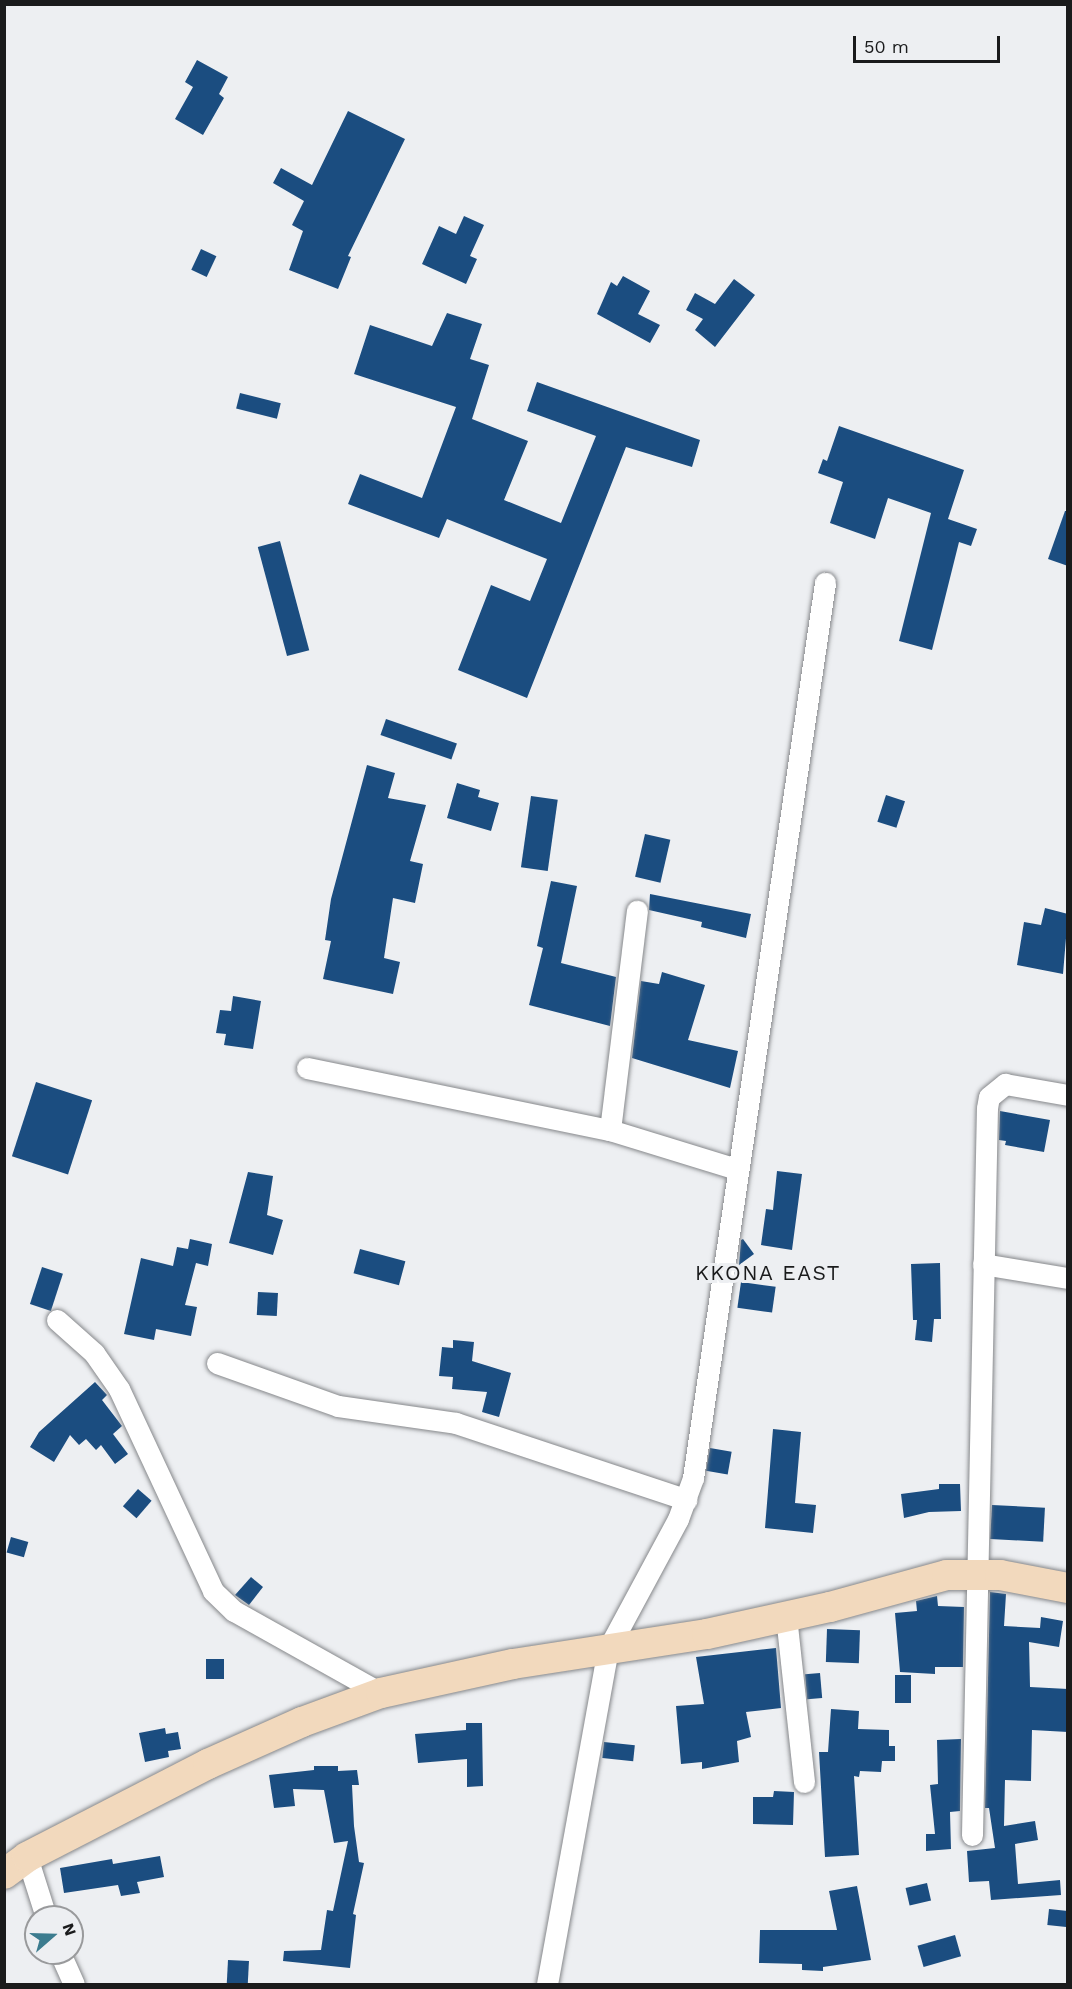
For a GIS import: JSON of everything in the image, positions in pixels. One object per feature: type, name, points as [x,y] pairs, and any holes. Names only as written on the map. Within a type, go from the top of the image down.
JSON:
[{"type":"street","points":[[547,1984],[608,1649],[687,1500],[784,878],[825,583]]},
{"type":"street","points":[[610,1130],[637,910]]},
{"type":"street","points":[[307,1068],[610,1130],[738,1169]]},
{"type":"street","points":[[972,1835],[975,1573],[989,1097],[1005,1084],[1068,1095]]},
{"type":"street","points":[[983,1264],[1068,1278]]},
{"type":"street","points":[[57,1320],[94,1353],[119,1389],[213,1591],[234,1611],[381,1693]]},
{"type":"street","points":[[217,1364],[338,1406],[456,1423],[687,1500]]},
{"type":"street","points":[[39,1905],[16,1865],[208,1764],[302,1722],[381,1693],[608,1649],[707,1634],[786,1616],[911,1582],[975,1573],[1068,1588]]},
{"type":"street","points":[[786,1616],[804,1782]]},
{"type":"street","points":[[65,1965],[74,1984]]},
{"type":"building","points":[[197,60],[228,77],[219,94],[224,98],[203,135],[175,119],[193,87],[185,82]]},
{"type":"building","points":[[348,111],[405,139],[348,256],[351,257],[338,289],[289,270],[303,231],[292,225],[304,201],[273,183],[281,168],[312,185]]},
{"type":"building","points":[[464,216],[484,225],[470,256],[477,259],[466,284],[422,264],[439,226],[456,234]]},
{"type":"building","points":[[201,249],[216,256],[207,277],[191,270]]},
{"type":"building","points":[[623,276],[650,291],[638,314],[660,325],[650,343],[597,314],[611,282],[617,286]]},
{"type":"building","points":[[734,279],[755,295],[715,347],[695,330],[703,319],[686,310],[695,293],[715,304]]},
{"type":"building","points":[[447,313],[482,324],[470,359],[489,365],[472,419],[528,441],[504,500],[561,523],[596,436],[527,411],[537,382],[700,440],[692,467],[626,447],[527,698],[458,670],[491,585],[530,601],[547,559],[447,519],[439,538],[348,504],[360,474],[422,498],[456,407],[354,374],[370,325],[432,346]]},
{"type":"building","points":[[240,393],[281,403],[277,419],[236,409]]},
{"type":"building","points":[[839,426],[964,470],[948,519],[977,529],[971,546],[959,542],[932,650],[899,641],[931,513],[888,498],[875,539],[830,523],[843,482],[818,473],[823,459],[827,461]]},
{"type":"building","points":[[1065,511],[1068,511],[1068,566],[1048,559]]},
{"type":"building","points":[[280,541],[309,650],[287,656],[258,547]]},
{"type":"building","points":[[386,719],[457,743],[451,759],[380,735]]},
{"type":"building","points":[[367,765],[395,773],[388,798],[426,805],[410,861],[423,864],[415,903],[393,898],[384,958],[400,962],[393,994],[323,979],[331,941],[325,940],[331,899]]},
{"type":"building","points":[[457,783],[480,790],[478,797],[499,803],[491,831],[447,818]]},
{"type":"building","points":[[886,795],[905,801],[896,828],[877,822]]},
{"type":"building","points":[[531,796],[558,800],[548,871],[521,867]]},
{"type":"building","points":[[645,834],[670,840],[660,883],[635,877]]},
{"type":"building","points":[[551,881],[577,886],[561,963],[616,977],[610,1026],[529,1005],[543,948],[537,946]]},
{"type":"building","points":[[650,894],[751,914],[746,938],[701,927],[702,922],[649,910]]},
{"type":"building","points":[[1045,908],[1068,914],[1063,974],[1017,965],[1024,922],[1041,925]]},
{"type":"building","points":[[662,972],[705,985],[688,1040],[738,1051],[730,1088],[632,1058],[641,981],[659,984]]},
{"type":"building","points":[[233,996],[261,1001],[253,1049],[224,1045],[226,1034],[216,1033],[220,1010],[231,1011]]},
{"type":"building","points":[[36,1082],[92,1100],[68,1174],[12,1156]]},
{"type":"building","points":[[1000,1111],[1050,1120],[1044,1152],[1005,1145],[1006,1141],[999,1140]]},
{"type":"building","points":[[777,1171],[802,1174],[792,1250],[761,1245],[766,1209],[773,1210]]},
{"type":"building","points":[[248,1172],[273,1176],[267,1215],[283,1220],[273,1255],[229,1243]]},
{"type":"building","points":[[190,1239],[212,1244],[208,1266],[196,1263],[185,1305],[197,1307],[191,1336],[156,1329],[154,1340],[124,1334],[141,1258],[173,1266],[177,1247],[188,1249]]},
{"type":"building","points":[[743,1239],[754,1254],[739,1265],[741,1240]]},
{"type":"building","points":[[360,1249],[405,1261],[399,1285],[354,1273]]},
{"type":"building","points":[[940,1263],[941,1319],[934,1319],[932,1342],[915,1340],[917,1320],[913,1320],[911,1264]]},
{"type":"building","points":[[42,1267],[63,1274],[51,1311],[30,1304]]},
{"type":"building","points":[[741,1282],[776,1287],[772,1313],[737,1308]]},
{"type":"building","points":[[258,1292],[278,1293],[277,1316],[257,1315]]},
{"type":"building","points":[[453,1340],[474,1342],[472,1361],[511,1373],[499,1417],[482,1412],[487,1392],[452,1389],[453,1377],[439,1376],[442,1347],[453,1348]]},
{"type":"building","points":[[95,1382],[107,1395],[102,1400],[122,1426],[113,1434],[128,1454],[115,1464],[101,1445],[96,1450],[86,1439],[79,1445],[70,1435],[54,1462],[30,1447],[39,1432]]},
{"type":"building","points":[[773,1429],[801,1432],[795,1503],[816,1505],[813,1533],[765,1528]]},
{"type":"building","points":[[710,1448],[732,1452],[728,1474],[706,1471]]},
{"type":"building","points":[[939,1484],[960,1484],[961,1511],[929,1512],[904,1518],[901,1494],[939,1489]]},
{"type":"building","points":[[138,1489],[152,1501],[136,1518],[123,1506]]},
{"type":"building","points":[[992,1505],[1045,1508],[1043,1542],[990,1539]]},
{"type":"building","points":[[11,1537],[28,1542],[24,1557],[7,1552]]},
{"type":"building","points":[[251,1577],[263,1587],[249,1605],[235,1595]]},
{"type":"building","points":[[990,1592],[1006,1594],[1004,1626],[1040,1628],[1041,1617],[1063,1621],[1059,1647],[1029,1642],[1030,1687],[1068,1689],[1068,1732],[1032,1730],[1031,1781],[1005,1780],[1004,1826],[1035,1821],[1038,1840],[1015,1844],[1018,1884],[1060,1880],[1061,1895],[991,1900],[989,1881],[969,1882],[967,1851],[995,1848],[989,1808],[985,1808]]},
{"type":"building","points":[[937,1596],[938,1606],[964,1607],[963,1667],[935,1667],[935,1674],[900,1672],[895,1613],[917,1611],[916,1601]]},
{"type":"building","points":[[827,1629],[860,1630],[859,1663],[826,1662]]},
{"type":"building","points":[[776,1648],[781,1708],[746,1712],[751,1737],[737,1741],[739,1762],[702,1769],[702,1762],[681,1764],[676,1706],[704,1704],[696,1657]]},
{"type":"building","points":[[206,1659],[224,1659],[224,1679],[206,1679]]},
{"type":"building","points":[[820,1673],[822,1698],[807,1699],[805,1674]]},
{"type":"building","points":[[895,1675],[911,1675],[911,1703],[895,1703]]},
{"type":"building","points":[[831,1709],[859,1711],[858,1729],[889,1730],[889,1746],[895,1746],[895,1761],[882,1761],[881,1772],[860,1771],[859,1777],[854,1776],[859,1855],[825,1857],[819,1752],[828,1752]]},
{"type":"building","points":[[466,1723],[482,1723],[483,1786],[467,1787],[467,1759],[418,1763],[415,1734],[466,1730]]},
{"type":"building","points":[[165,1728],[166,1734],[178,1732],[181,1749],[168,1751],[169,1757],[145,1762],[139,1733]]},
{"type":"building","points":[[961,1739],[960,1811],[950,1812],[951,1849],[926,1851],[926,1834],[935,1834],[930,1785],[938,1784],[937,1740]]},
{"type":"building","points":[[604,1742],[635,1745],[633,1761],[602,1758]]},
{"type":"building","points":[[314,1766],[338,1766],[338,1771],[357,1770],[359,1785],[352,1785],[354,1826],[359,1862],[364,1863],[353,1914],[356,1915],[350,1968],[283,1961],[284,1951],[321,1950],[327,1910],[333,1911],[348,1841],[334,1843],[324,1790],[293,1789],[295,1806],[274,1808],[269,1775],[314,1770]]},
{"type":"building","points":[[774,1791],[794,1792],[793,1825],[753,1824],[753,1797],[773,1797]]},
{"type":"building","points":[[160,1856],[164,1877],[137,1882],[140,1893],[121,1896],[118,1885],[64,1893],[60,1868],[112,1859],[113,1864]]},
{"type":"building","points":[[927,1883],[931,1901],[910,1905],[906,1888]]},
{"type":"building","points":[[857,1886],[871,1960],[823,1967],[823,1971],[802,1970],[802,1964],[759,1963],[760,1930],[837,1930],[829,1891]]},
{"type":"building","points":[[1049,1909],[1068,1911],[1066,1927],[1047,1925]]},
{"type":"building","points":[[955,1935],[961,1956],[924,1967],[918,1946]]},
{"type":"building","points":[[228,1960],[249,1961],[248,1984],[227,1984]]},
{"type":"district","name":"KKONA EAST","points":[[768,1273]]}]
